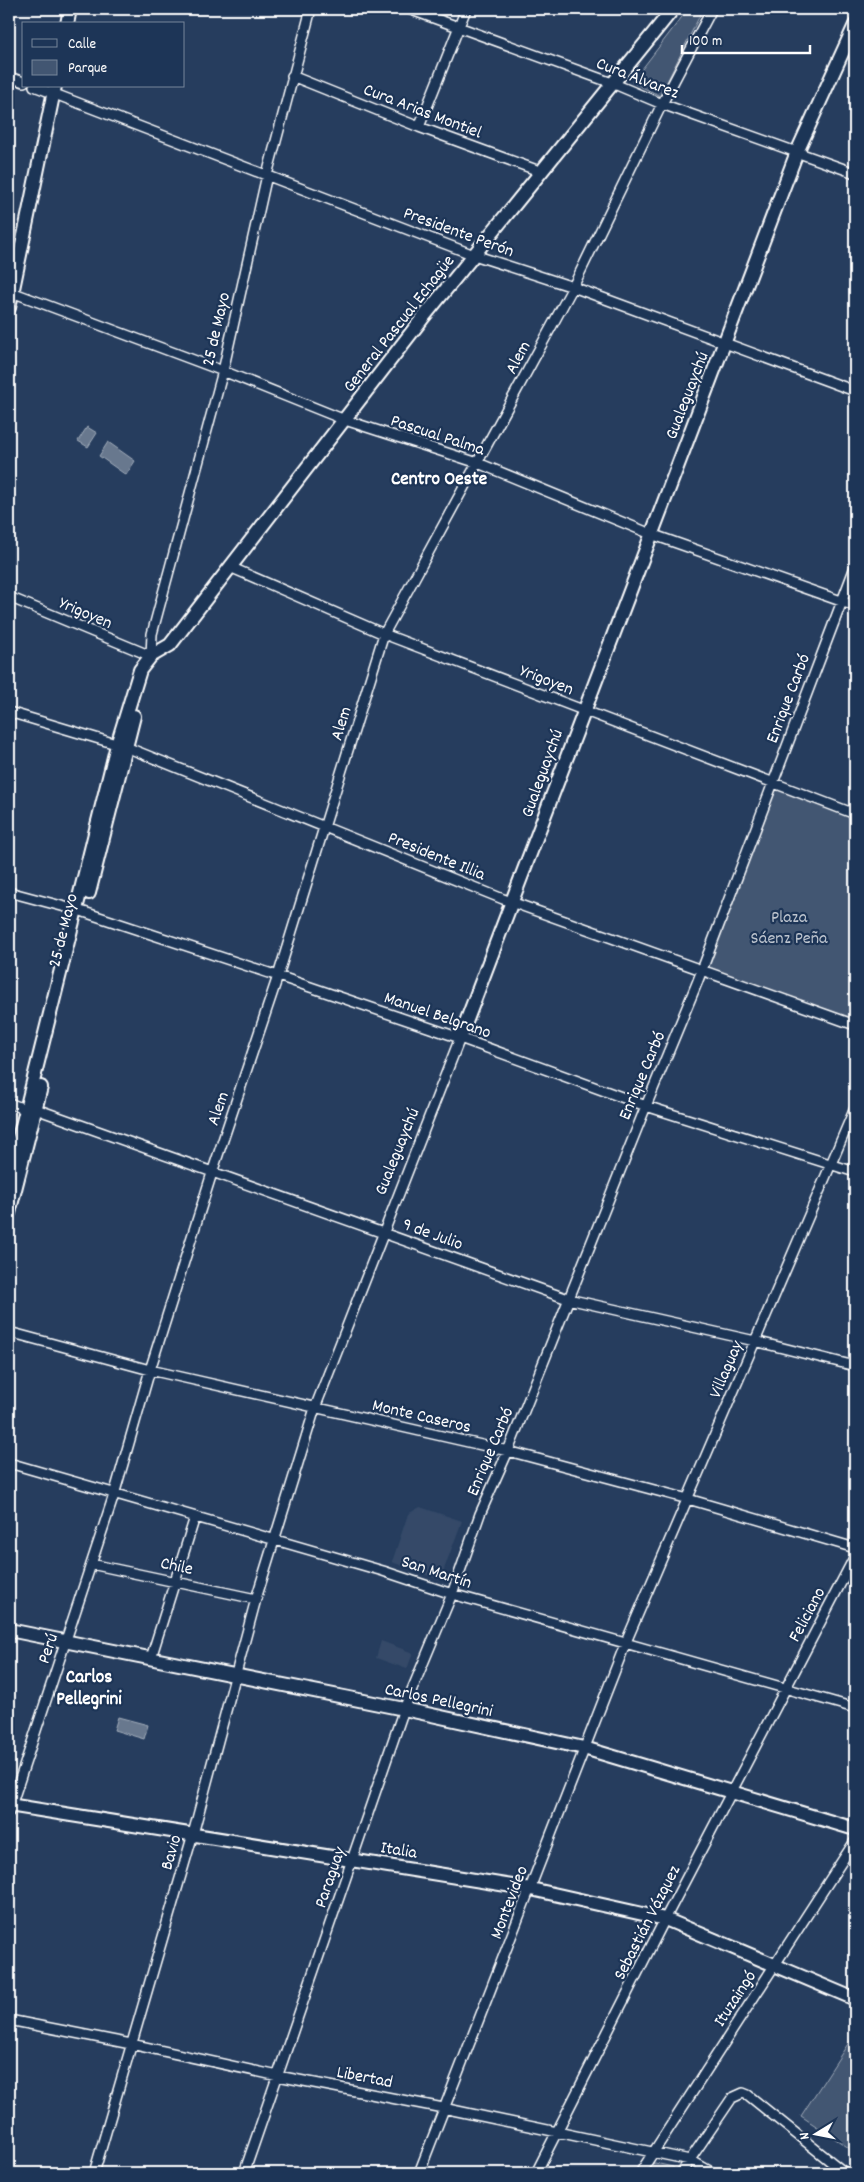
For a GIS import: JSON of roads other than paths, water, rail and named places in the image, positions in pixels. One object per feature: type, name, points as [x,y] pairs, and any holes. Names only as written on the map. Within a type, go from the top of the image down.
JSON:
[{"type":"street","points":[[67,22],[70,9]]},
{"type":"street","name":"25 de Mayo","points":[[9,1213],[31,1109],[80,912],[122,746],[150,656],[152,634],[223,371],[267,175],[311,9]]},
{"type":"street","name":"Cura Álvarez","points":[[409,9],[612,83],[662,104],[855,173]]},
{"type":"street","points":[[419,127],[466,9]]},
{"type":"street","name":"General Pascual Echagüe","points":[[150,656],[170,644],[474,255],[673,9]]},
{"type":"street","name":"Alem","points":[[114,1495],[150,1370],[212,1173],[278,976],[384,634],[573,287],[662,104],[712,9]]},
{"type":"street","name":"Gualeguaychú","points":[[275,1539],[315,1408],[513,902],[583,711],[797,152],[855,25]]},
{"type":"street","name":"Cura Arias Montiel","points":[[292,76],[419,127],[542,172]]},
{"type":"street","points":[[9,77],[22,81]]},
{"type":"street","points":[[9,308],[10,291],[54,90]]},
{"type":"street","name":"Presidente Perón","points":[[54,90],[474,255],[573,287],[855,391]]},
{"type":"street","name":"Pascual Palma","points":[[10,291],[223,371],[345,420],[478,464],[651,534],[843,600],[855,606]]},
{"type":"street","name":"Yrigoyen","points":[[230,567],[384,634],[855,814]]},
{"type":"street","name":"Enrique Carbó","points":[[452,1594],[480,1514],[508,1451],[702,971],[855,567]]},
{"type":"street","name":"Yrigoyen","points":[[9,597],[150,656]]},
{"type":"street","name":"Presidente Illia","points":[[9,712],[122,746],[513,902],[855,1025]]},
{"type":"street","name":"Manuel Belgrano","points":[[9,892],[80,912],[278,976],[460,1038],[646,1106],[855,1172]]},
{"type":"street","name":"9 de Julio","points":[[9,1103],[31,1109],[383,1232],[568,1300],[755,1341],[855,1366]]},
{"type":"street","name":"Villaguay","points":[[626,1642],[855,1108]]},
{"type":"street","name":"25 de Mayo","points":[[9,1178],[31,1109]]},
{"type":"street","name":"Monte Caseros","points":[[9,1332],[150,1370],[508,1451],[688,1499],[855,1548]]},
{"type":"street","name":"San Martín","points":[[9,1463],[114,1495],[275,1539],[452,1594],[855,1708]]},
{"type":"street","name":"Perú","points":[[9,1808],[67,1641],[114,1495]]},
{"type":"street","points":[[151,1658],[195,1517]]},
{"type":"street","name":"Bavio","points":[[94,2173],[193,1834],[234,1675],[275,1539]]},
{"type":"street","name":"Feliciano","points":[[786,1687],[855,1556]]},
{"type":"street","name":"Chile","points":[[91,1564],[256,1600]]},
{"type":"street","name":"Paraguay","points":[[244,2173],[404,1709],[452,1594]]},
{"type":"street","name":"Carlos Pellegrini","points":[[9,1630],[404,1709],[584,1748],[855,1829]]},
{"type":"street","name":"Montevideo","points":[[419,2173],[626,1642]]},
{"type":"street","name":"Sebastián Vázquez","points":[[536,2173],[786,1687]]},
{"type":"street","name":"Italia","points":[[9,1808],[193,1834],[531,1888],[665,1919],[855,1999]]},
{"type":"street","name":"Ituzaingó","points":[[640,2173],[855,1841]]},
{"type":"street","name":"Libertad","points":[[9,2020],[690,2160],[713,2173]]},
{"type":"street","points":[[681,2173],[732,2098],[743,2093],[748,2095],[845,2173]]},
{"type":"district","name":"Centro Oeste","points":[[439,477]]},
{"type":"district","name":"Carlos Pellegrini","points":[[89,1686]]},
{"type":"park label","name":"Plaza Sáenz Peña","points":[[789,926]]}]
